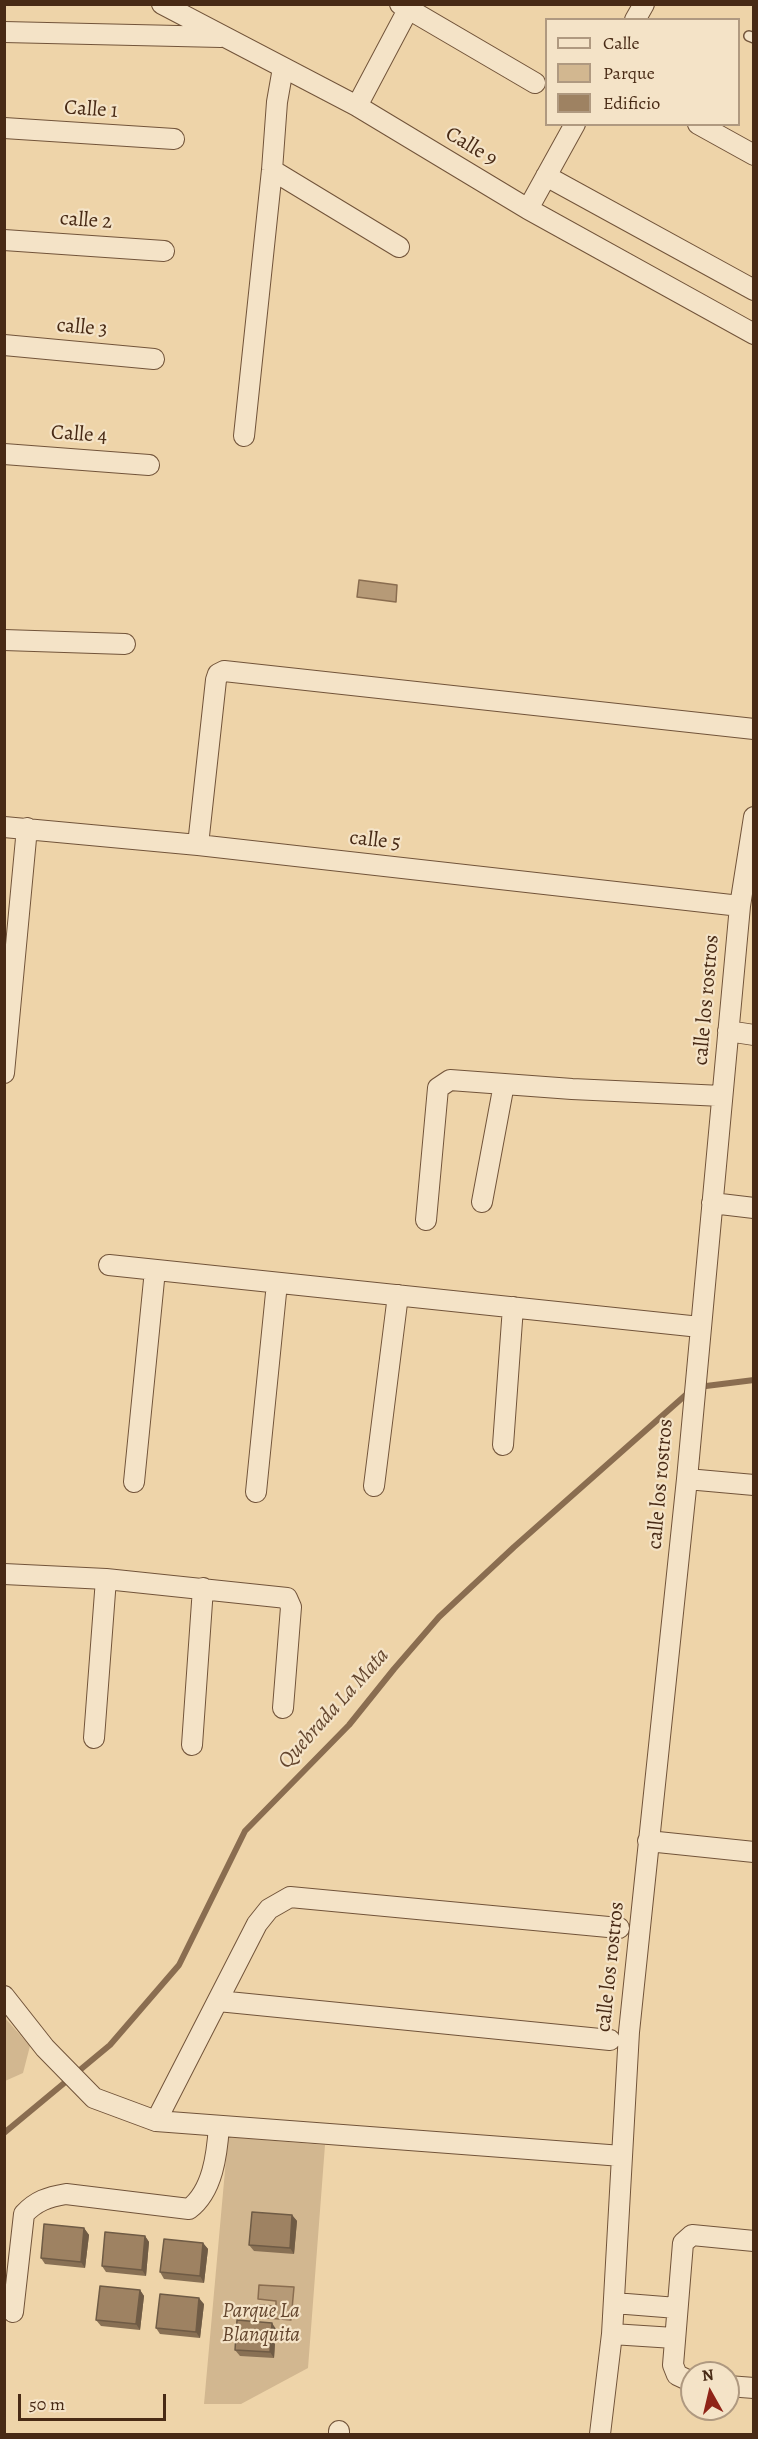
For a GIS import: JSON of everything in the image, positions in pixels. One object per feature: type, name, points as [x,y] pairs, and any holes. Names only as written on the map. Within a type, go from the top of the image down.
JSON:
[{"type":"street","name":"Calle 9","points":[[162,4],[357,106],[528,209],[753,334]]},
{"type":"street","points":[[636,18],[644,4]]},
{"type":"street","points":[[357,106],[407,6],[535,83]]},
{"type":"street","points":[[4,32],[225,38]]},
{"type":"street","points":[[244,436],[277,102],[283,68]]},
{"type":"street","points":[[528,209],[574,126]]},
{"type":"street","points":[[702,126],[753,155]]},
{"type":"street","name":"Calle 1","points":[[4,128],[174,140]]},
{"type":"street","points":[[272,170],[399,247]]},
{"type":"street","points":[[546,176],[753,290]]},
{"type":"street","name":"calle 2","points":[[4,240],[164,251]]},
{"type":"street","points":[[729,321],[753,346]]},
{"type":"street","name":"calle 3","points":[[4,345],[154,359]]},
{"type":"street","name":"Calle 4","points":[[4,454],[149,465]]},
{"type":"street","points":[[4,640],[125,644]]},
{"type":"street","points":[[198,845],[216,680],[218,674],[224,671],[753,729]]},
{"type":"street","name":"calle los rostros","points":[[600,2434],[612,2334],[629,2032],[687,1479],[740,906],[753,817]]},
{"type":"street","name":"calle 5","points":[[4,827],[198,845],[740,906]]},
{"type":"street","points":[[4,1073],[6,1014],[27,828]]},
{"type":"street","points":[[728,1031],[753,1035]]},
{"type":"street","points":[[426,1220],[438,1088],[450,1080],[722,1096]]},
{"type":"street","points":[[482,1202],[504,1084]]},
{"type":"street","points":[[712,1203],[753,1208]]},
{"type":"street","points":[[109,1265],[674,1322],[700,1327]]},
{"type":"street","points":[[134,1482],[155,1270]]},
{"type":"street","points":[[256,1492],[277,1283]]},
{"type":"street","points":[[374,1486],[398,1295]]},
{"type":"street","points":[[503,1445],[513,1307]]},
{"type":"street","points":[[687,1479],[753,1485]]},
{"type":"street","points":[[4,1574],[203,1587],[287,1598],[291,1607],[283,1708]]},
{"type":"street","points":[[94,1738],[106,1579]]},
{"type":"street","points":[[192,1745],[203,1587]]},
{"type":"street","points":[[648,1841],[753,1852]]},
{"type":"street","points":[[156,2121],[257,1924],[268,1909],[290,1897],[619,1928]]},
{"type":"street","points":[[4,1996],[45,2048],[94,2098],[156,2121],[622,2156]]},
{"type":"street","points":[[218,2001],[610,2040]]},
{"type":"street","points":[[13,2312],[24,2214],[31,2207],[46,2197],[66,2194],[189,2209],[199,2202],[209,2180],[219,2126]]},
{"type":"street","points":[[680,2376],[677,2375],[673,2365],[683,2243],[692,2235],[753,2241]]},
{"type":"street","points":[[614,2303],[677,2308]]},
{"type":"street","points":[[612,2334],[674,2338]]},
{"type":"green space","points":[[5,2018],[30,2046],[23,2073],[5,2081]]},
{"type":"green space","name":"Parque La Blanquita","points":[[228,2137],[325,2145],[308,2368],[241,2404],[204,2404]]},
{"type":"shaded area","points":[[359,580],[397,585],[396,602],[357,597]]},
{"type":"shaded area","points":[[259,2285],[294,2287],[291,2320],[256,2317],[257,2305],[276,2306],[276,2301],[258,2299]]},
{"type":"building","points":[[252,2212],[292,2215],[290,2248],[249,2245]]},
{"type":"building","points":[[44,2224],[84,2228],[81,2262],[41,2258]]},
{"type":"building","points":[[105,2232],[145,2236],[142,2270],[102,2266]]},
{"type":"building","points":[[164,2239],[203,2243],[200,2276],[160,2272]]},
{"type":"building","points":[[100,2286],[140,2290],[136,2324],[96,2320]]},
{"type":"building","points":[[160,2294],[199,2298],[196,2332],[156,2328]]},
{"type":"building","points":[[237,2320],[272,2323],[270,2352],[235,2350]]},
{"type":"waterway","name":"Quebrada La Mata","points":[[698,1387],[754,1380]]},
{"type":"waterway","name":"Quebrada La Mata","points":[[4,2133],[110,2045],[179,1965],[245,1831],[349,1725],[439,1617],[514,1547],[689,1392]]}]
